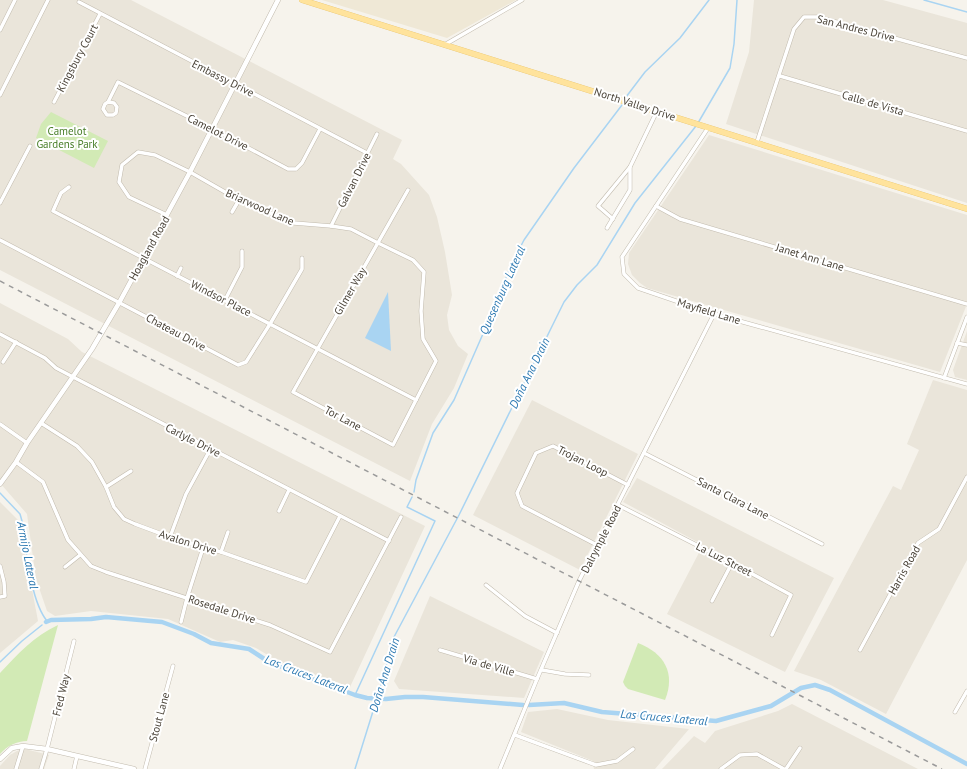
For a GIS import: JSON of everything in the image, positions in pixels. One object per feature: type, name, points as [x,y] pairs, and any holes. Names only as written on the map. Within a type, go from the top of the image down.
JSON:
[{"type":"main road","name":"North Valley Drive","points":[[302,0],[967,208]]},
{"type":"street","points":[[0,30],[15,0]]},
{"type":"street","points":[[0,95],[48,0]]},
{"type":"street","name":"Hoagland Road","points":[[0,484],[92,349],[119,302],[213,129],[278,0]]},
{"type":"street","points":[[446,44],[522,0]]},
{"type":"street","name":"Embassy Drive","points":[[79,2],[367,153]]},
{"type":"street","name":"Kingsbury Court","points":[[54,102],[100,14]]},
{"type":"street","name":"San Andres Drive","points":[[757,142],[780,76],[794,29],[804,17],[818,17],[967,58]]},
{"type":"street","name":"Calle de Vista","points":[[780,76],[967,131]]},
{"type":"street","name":"Camelot Drive","points":[[108,102],[118,82],[213,129],[288,169],[296,169],[302,163],[320,129]]},
{"type":"street","points":[[613,219],[598,206],[630,167],[657,111]]},
{"type":"street","name":"Mayfield Lane","points":[[706,127],[622,257],[624,274],[638,288],[714,314],[967,384]]},
{"type":"street","name":"Galvan Drive","points":[[330,226],[377,134]]},
{"type":"street","points":[[0,203],[30,146]]},
{"type":"street","name":"Briarwood Lane","points":[[167,215],[129,197],[119,182],[122,166],[138,152],[155,155],[190,172],[239,200],[294,223],[351,229],[413,260],[424,272],[421,311],[423,339],[436,361],[393,445]]},
{"type":"street","points":[[607,228],[630,190],[630,167]]},
{"type":"street","name":"Windsor Place","points":[[69,187],[62,193],[53,211],[416,400]]},
{"type":"street","name":"Gilmer Way","points":[[293,392],[408,190]]},
{"type":"street","points":[[232,212],[239,200]]},
{"type":"street","name":"Janet Ann Lane","points":[[656,206],[680,219],[967,304]]},
{"type":"street","name":"Chateau Drive","points":[[0,240],[238,365],[246,362],[270,324],[302,269],[302,258]]},
{"type":"street","points":[[225,300],[242,267],[242,251]]},
{"type":"street","points":[[176,276],[181,268]]},
{"type":"street","name":"Dalrymple Road","points":[[500,769],[579,581],[714,314]]},
{"type":"street","points":[[944,378],[967,317]]},
{"type":"street","name":"Carlyle Drive","points":[[0,334],[45,358],[56,368],[389,541]]},
{"type":"street","points":[[4,362],[16,342]]},
{"type":"street","points":[[957,343],[967,345]]},
{"type":"street","name":"Tor Lane","points":[[293,392],[393,445]]},
{"type":"street","name":"Avalon Drive","points":[[42,423],[77,446],[92,462],[106,487],[114,507],[124,518],[135,524],[170,537],[203,548],[221,552],[306,582],[340,516]]},
{"type":"street","points":[[0,424],[28,443]]},
{"type":"street","name":"Trojan Loop","points":[[597,545],[522,506],[517,493],[536,453],[553,446],[628,484]]},
{"type":"street","points":[[170,537],[186,494],[211,448]]},
{"type":"street","name":"Santa Clara Lane","points":[[644,453],[822,544]]},
{"type":"street","name":"Rosedale Drive","points":[[16,462],[43,482],[68,540],[91,566],[270,624],[330,652],[401,517]]},
{"type":"street","points":[[106,487],[130,471]]},
{"type":"street","name":"Harris Road","points":[[860,650],[918,543],[939,529],[967,476]]},
{"type":"street","points":[[279,511],[289,490]]},
{"type":"street","name":"La Luz Street","points":[[618,505],[791,595],[772,635]]},
{"type":"street","points":[[221,552],[228,532]]},
{"type":"street","points":[[181,622],[186,598],[203,548]]},
{"type":"street","points":[[65,567],[80,555]]},
{"type":"street","points":[[712,601],[732,563]]},
{"type":"street","points":[[0,566],[4,582],[4,596],[0,597]]},
{"type":"street","points":[[486,585],[525,616],[557,633]]},
{"type":"street","name":"Fred Way","points":[[41,769],[74,641]]},
{"type":"street","name":"Via de Ville","points":[[440,650],[537,679]]},
{"type":"street","name":"Stout Lane","points":[[145,769],[173,666]]},
{"type":"street","points":[[542,670],[565,674],[589,675]]},
{"type":"street","points":[[955,712],[967,691]]},
{"type":"street","points":[[515,735],[596,765],[617,761],[633,749]]},
{"type":"street","points":[[16,769],[23,746]]},
{"type":"street","points":[[0,759],[12,748],[23,746],[47,749],[134,769]]},
{"type":"street","points":[[720,769],[740,755],[757,754],[785,769],[800,748]]},
{"type":"street","points":[[74,769],[77,756]]},
{"type":"shaded area","points":[[0,0],[131,0],[402,140],[393,159],[401,164],[429,195],[437,217],[445,252],[452,295],[447,315],[449,330],[458,346],[468,354],[454,388],[432,424],[410,481],[0,270]]},
{"type":"shaded area","points":[[322,0],[516,0],[447,38]]},
{"type":"shaded area","points":[[754,0],[883,0],[967,23],[967,203],[726,124],[749,52]]},
{"type":"shaded area","points":[[709,135],[967,215],[967,304],[940,372],[647,288],[632,275],[628,264],[629,253]]},
{"type":"shaded area","points":[[0,303],[68,339],[82,352],[425,526],[350,687],[281,663],[256,648],[233,640],[220,642],[168,619],[91,611],[55,616],[47,611],[36,579],[27,514],[0,483]]},
{"type":"shaded area","points":[[967,331],[967,380],[955,377],[953,370]]},
{"type":"shaded area","points":[[933,380],[967,390],[967,560],[886,714],[821,680],[794,671],[893,486],[901,490],[919,450],[907,444]]},
{"type":"shaded area","points":[[532,400],[638,454],[580,570],[473,515]]},
{"type":"shaded area","points":[[637,478],[834,578],[785,672],[667,614],[703,545],[623,502]]},
{"type":"shaded area","points":[[0,502],[19,521],[38,621],[0,653]]},
{"type":"shaded area","points":[[430,596],[544,652],[524,698],[399,689],[394,681]]},
{"type":"shaded area","points":[[792,704],[918,769],[662,769],[694,736],[705,743],[715,731],[778,711]]},
{"type":"shaded area","points":[[557,709],[608,720],[689,729],[655,769],[594,769],[593,761],[521,732],[528,712]]},
{"type":"shaded area","points":[[25,749],[49,755],[44,769],[0,769],[0,766],[10,755]]},
{"type":"green space","name":"Camelot Gardens Park","points":[[51,112],[108,141],[94,168],[36,138],[41,124]]},
{"type":"green space","points":[[58,625],[27,741],[12,744],[0,754],[0,673],[20,652],[41,634]]},
{"type":"green space","points":[[638,643],[655,652],[665,665],[669,681],[665,700],[628,689],[623,682]]},
{"type":"water","points":[[388,292],[391,351],[365,338]]},
{"type":"waterway","name":"Quesenburg Lateral","points":[[626,97],[645,72],[680,38],[709,0]]},
{"type":"waterway","name":"Doña Ana Drain","points":[[698,123],[730,68],[734,44],[737,0]]},
{"type":"waterway","points":[[924,0],[967,12]]},
{"type":"waterway","name":"Quesenburg Lateral","points":[[414,492],[416,480],[433,433],[454,400],[493,311],[511,265],[524,240],[574,168],[622,105]]},
{"type":"waterway","name":"Doña Ana Drain","points":[[355,769],[394,637],[459,515],[564,302],[577,285],[597,265],[635,203],[696,126]]},
{"type":"waterway","name":"Armijo Lateral","points":[[0,493],[20,514],[27,559],[36,600],[47,621]]},
{"type":"waterway","name":"Quesenburg Lateral","points":[[355,695],[435,521],[407,507],[412,497]]},
{"type":"waterway","name":"Las Cruces Lateral","points":[[46,622],[51,620],[106,617],[162,622],[194,634],[211,643],[249,649],[269,662],[355,695],[367,698],[386,699],[423,697],[523,705]]},
{"type":"waterway","name":"Las Cruces Lateral","points":[[0,662],[22,641],[42,625]]},
{"type":"waterway","name":"Las Cruces Lateral","points":[[529,705],[564,703],[602,712],[716,721],[771,706],[801,688],[815,685],[830,690],[967,764]]},
{"type":"railway","points":[[0,281],[942,769]]}]
